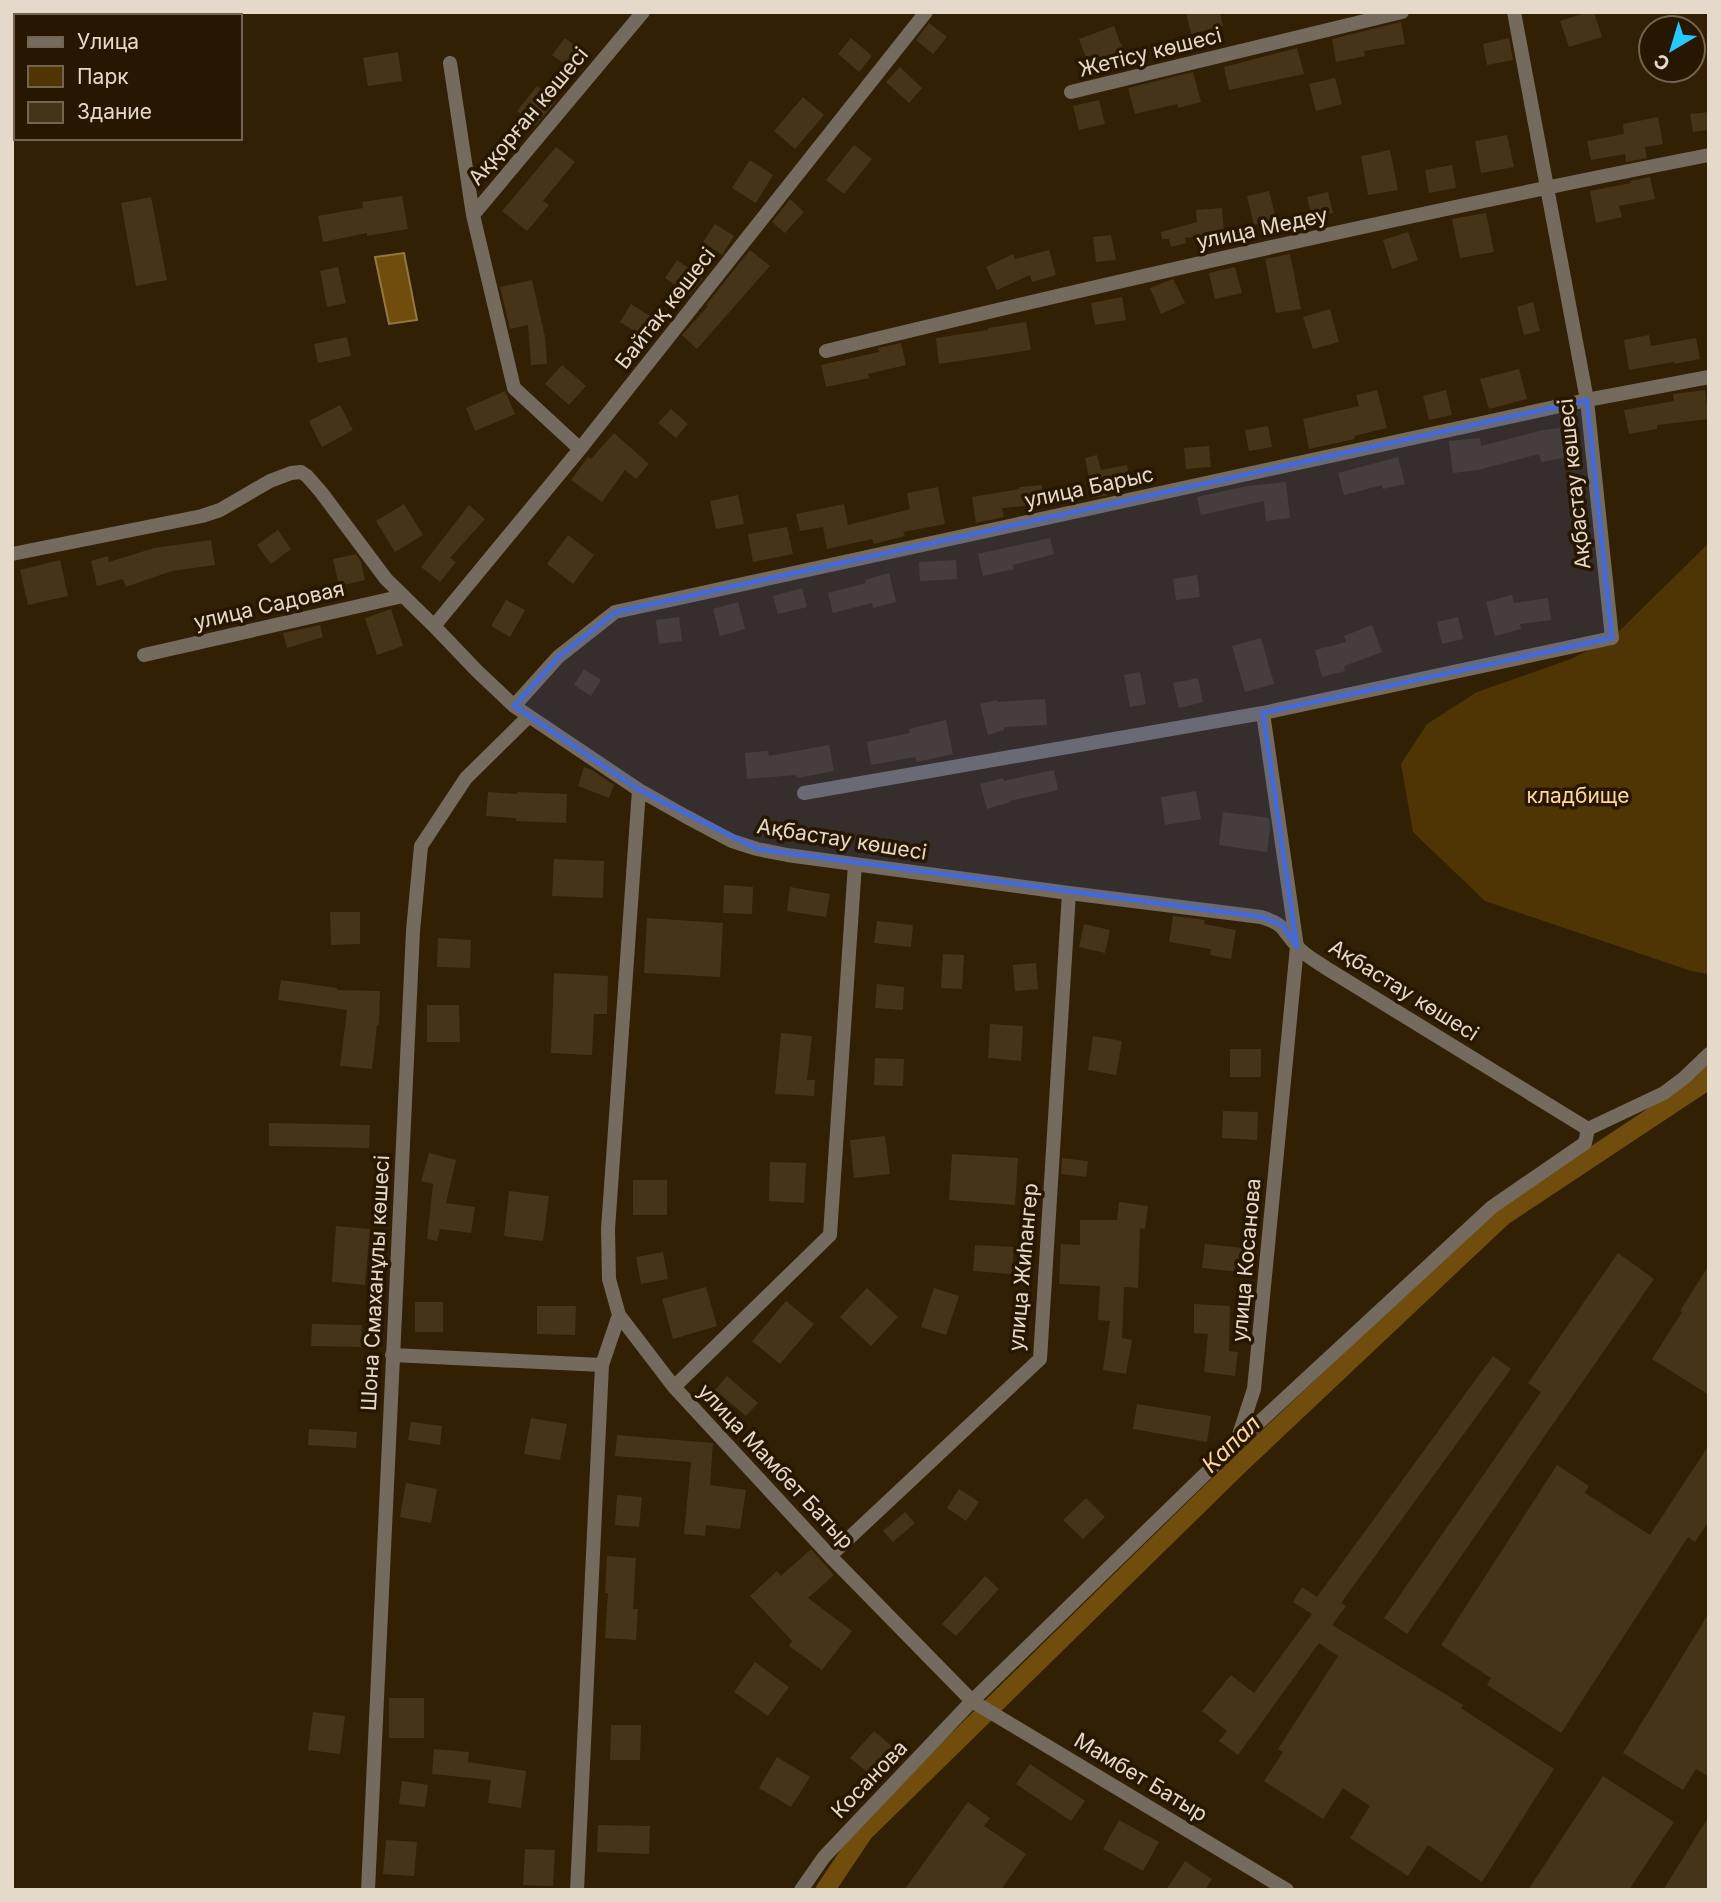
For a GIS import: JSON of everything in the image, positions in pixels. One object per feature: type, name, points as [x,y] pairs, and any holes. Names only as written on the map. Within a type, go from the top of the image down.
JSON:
[{"type":"street","name":"Аққорған көшесі","points":[[474,215],[643,12]]},
{"type":"street","name":"Байтақ көшесі","points":[[434,626],[580,449],[926,12]]},
{"type":"street","name":"Жетісу көшесі","points":[[1071,92],[1402,12]]},
{"type":"street","name":"Ақбастау көшесі","points":[[804,793],[1264,713],[1612,638],[1587,400],[1514,12]]},
{"type":"street","points":[[450,63],[474,215],[514,388],[580,449]]},
{"type":"street","name":"улица Медеу","points":[[826,351],[1105,284],[1547,186],[1709,155]]},
{"type":"street","name":"улица Барыс","points":[[514,706],[558,657],[615,612],[1587,400],[1709,377]]},
{"type":"street","name":"Ақбастау көшесі","points":[[12,554],[202,516],[220,510],[270,481],[290,473],[301,472],[321,492],[386,579],[514,706],[639,790],[732,841],[787,855],[1275,921],[1282,925],[1297,947],[1326,968],[1588,1129]]},
{"type":"street","name":"улица Садовая","points":[[144,656],[403,596]]},
{"type":"street","name":"улица Косанова","points":[[972,1701],[1236,1444],[1254,1390],[1297,947],[1264,713]]},
{"type":"street","name":"Шона Смаханұлы көшесі","points":[[368,1890],[413,931],[421,846],[466,778],[528,717]]},
{"type":"street","name":"улица Мамбет Батыр","points":[[639,790],[608,1229],[609,1279],[619,1315],[674,1387],[830,1556],[972,1701]]},
{"type":"street","points":[[674,1387],[830,1235],[855,864]]},
{"type":"street","name":"улица Жиhангер","points":[[830,1556],[1040,1359],[1069,894]]},
{"type":"street","points":[[1236,1444],[1492,1207],[1584,1143],[1588,1129],[1664,1093],[1709,1054]]},
{"type":"street","points":[[577,1890],[602,1365],[619,1315]]},
{"type":"street","points":[[392,1355],[602,1365]]},
{"type":"street","name":"Косанова","points":[[801,1890],[824,1857],[972,1701]]},
{"type":"street","name":"Мамбет Батыр","points":[[972,1701],[1287,1890]]},
{"type":"highlighted area","points":[[1587,400],[1612,638],[1263,713],[1297,947],[1282,925],[1261,917],[757,849],[639,790],[514,706],[558,657],[615,612]]},
{"type":"green space","name":"кладбище","points":[[1709,543],[1709,974],[1691,971],[1485,901],[1413,832],[1401,764],[1427,724],[1477,692],[1571,659],[1612,638]]},
{"type":"shaded area","points":[[404,253],[417,320],[389,324],[375,257]]},
{"type":"building","points":[[1186,12],[1220,12],[1223,26],[1191,34]]},
{"type":"building","points":[[1594,12],[1602,37],[1569,47],[1560,21]]},
{"type":"building","points":[[1401,22],[1405,44],[1364,51],[1365,56],[1336,62],[1332,39]]},
{"type":"building","points":[[929,23],[947,37],[933,54],[916,40]]},
{"type":"building","points":[[1114,26],[1126,58],[1091,71],[1079,39]]},
{"type":"building","points":[[565,38],[583,52],[571,69],[552,55]]},
{"type":"building","points":[[851,38],[872,56],[859,72],[838,54]]},
{"type":"building","points":[[1509,38],[1513,60],[1487,65],[1483,44]]},
{"type":"building","points":[[1297,48],[1304,74],[1229,90],[1224,67]]},
{"type":"building","points":[[398,52],[402,81],[368,86],[363,58]]},
{"type":"building","points":[[900,67],[922,88],[909,103],[886,82]]},
{"type":"building","points":[[1193,72],[1201,102],[1178,108],[1177,104],[1135,114],[1128,88]]},
{"type":"building","points":[[1335,78],[1342,104],[1316,111],[1309,84]]},
{"type":"building","points":[[537,86],[556,101],[535,126],[517,111]]},
{"type":"building","points":[[803,97],[824,115],[795,149],[774,131]]},
{"type":"building","points":[[1099,100],[1105,124],[1079,130],[1073,106]]},
{"type":"building","points":[[1709,112],[1709,130],[1693,132],[1690,114]]},
{"type":"building","points":[[1658,117],[1663,144],[1645,147],[1647,158],[1626,162],[1625,154],[1591,160],[1587,141],[1624,134],[1623,124]]},
{"type":"building","points":[[1507,135],[1514,167],[1481,173],[1475,141]]},
{"type":"building","points":[[854,145],[872,159],[844,194],[826,180]]},
{"type":"building","points":[[556,147],[575,162],[543,201],[549,205],[527,231],[502,211]]},
{"type":"building","points":[[1390,150],[1398,190],[1368,195],[1361,156]]},
{"type":"building","points":[[750,160],[773,175],[756,203],[732,188]]},
{"type":"building","points":[[1452,165],[1456,188],[1429,193],[1425,170]]},
{"type":"building","points":[[1650,177],[1655,199],[1619,206],[1622,217],[1596,223],[1590,191]]},
{"type":"building","points":[[1269,191],[1276,219],[1254,225],[1247,196]]},
{"type":"building","points":[[1328,192],[1333,213],[1312,218],[1307,197]]},
{"type":"building","points":[[402,196],[408,229],[367,236],[367,233],[323,242],[318,216],[363,208],[362,202]]},
{"type":"building","points":[[151,197],[167,280],[136,286],[121,203]]},
{"type":"building","points":[[790,199],[804,212],[785,233],[772,222]]},
{"type":"building","points":[[1222,208],[1224,233],[1185,238],[1186,243],[1171,247],[1169,239],[1162,239],[1161,232],[1197,222],[1196,210]]},
{"type":"building","points":[[1486,213],[1494,252],[1460,258],[1452,219]]},
{"type":"building","points":[[715,224],[734,236],[722,255],[703,242]]},
{"type":"building","points":[[1408,232],[1418,260],[1392,269],[1383,240]]},
{"type":"building","points":[[1111,235],[1116,260],[1096,262],[1093,237]]},
{"type":"building","points":[[750,250],[770,266],[697,349],[682,335],[708,306],[706,305]]},
{"type":"building","points":[[1049,250],[1056,275],[1032,282],[1030,275],[997,290],[986,267],[1013,254],[1015,259]]},
{"type":"building","points":[[1290,254],[1301,309],[1276,313],[1265,259]]},
{"type":"building","points":[[677,260],[703,278],[690,295],[665,278]]},
{"type":"building","points":[[338,267],[346,303],[327,307],[320,271]]},
{"type":"building","points":[[1235,267],[1242,293],[1215,299],[1209,273]]},
{"type":"building","points":[[1173,279],[1185,303],[1161,314],[1150,288]]},
{"type":"building","points":[[532,280],[545,337],[547,364],[531,365],[528,325],[510,329],[500,287]]},
{"type":"building","points":[[1122,297],[1126,320],[1095,325],[1091,303]]},
{"type":"building","points":[[1533,302],[1540,331],[1524,335],[1517,307]]},
{"type":"building","points":[[631,304],[650,316],[639,334],[620,322]]},
{"type":"building","points":[[1330,309],[1339,342],[1313,349],[1303,317]]},
{"type":"building","points":[[1026,322],[1031,350],[939,364],[936,338]]},
{"type":"building","points":[[1649,335],[1651,346],[1696,338],[1700,359],[1629,370],[1624,340]]},
{"type":"building","points":[[347,337],[351,356],[318,363],[314,344]]},
{"type":"building","points":[[901,343],[906,365],[868,374],[869,378],[826,387],[821,365],[879,352],[878,348]]},
{"type":"building","points":[[562,365],[586,386],[569,405],[545,384]]},
{"type":"building","points":[[1519,369],[1527,399],[1489,409],[1480,379]]},
{"type":"building","points":[[1377,390],[1387,428],[1354,436],[1355,439],[1309,449],[1303,419],[1359,406],[1356,395]]},
{"type":"building","points":[[1446,390],[1452,415],[1429,420],[1423,396]]},
{"type":"building","points":[[1705,390],[1709,419],[1657,425],[1657,429],[1629,434],[1624,410],[1674,401],[1673,394]]},
{"type":"building","points":[[505,391],[515,414],[475,431],[466,408]]},
{"type":"building","points":[[340,405],[353,430],[322,447],[309,421]]},
{"type":"building","points":[[671,409],[688,424],[676,438],[658,423]]},
{"type":"building","points":[[1268,426],[1272,447],[1249,451],[1245,430]]},
{"type":"building","points":[[1560,428],[1564,458],[1541,462],[1539,454],[1478,470],[1453,473],[1449,441],[1480,438],[1481,446]]},
{"type":"building","points":[[614,433],[649,464],[636,479],[625,470],[602,502],[571,480],[588,457],[591,459]]},
{"type":"building","points":[[1209,446],[1211,467],[1186,469],[1184,448]]},
{"type":"building","points":[[1097,455],[1101,470],[1127,465],[1131,486],[1107,491],[1108,495],[1093,498],[1085,458]]},
{"type":"building","points":[[1398,457],[1405,484],[1383,489],[1382,485],[1344,495],[1338,473]]},
{"type":"building","points":[[1286,482],[1290,518],[1266,521],[1264,501],[1201,515],[1197,497],[1247,486]]},
{"type":"building","points":[[1042,485],[1043,504],[1002,508],[1004,517],[976,523],[972,497]]},
{"type":"building","points":[[938,487],[945,524],[903,532],[905,536],[874,544],[872,539],[827,549],[823,527],[800,531],[796,514],[844,504],[848,525],[910,509],[907,493]]},
{"type":"building","points":[[738,495],[744,524],[716,529],[710,501]]},
{"type":"building","points":[[404,504],[423,535],[395,552],[376,521]]},
{"type":"building","points":[[469,505],[485,519],[450,558],[456,562],[440,582],[421,567]]},
{"type":"building","points":[[787,527],[793,554],[753,562],[748,534]]},
{"type":"building","points":[[278,530],[291,549],[271,564],[257,545]]},
{"type":"building","points":[[568,535],[594,555],[573,584],[547,564]]},
{"type":"building","points":[[1050,538],[1054,554],[1013,565],[1014,569],[983,576],[978,554]]},
{"type":"building","points":[[211,540],[215,565],[172,571],[126,587],[123,579],[97,586],[91,561],[108,556],[109,562],[154,548]]},
{"type":"building","points":[[356,554],[361,562],[365,580],[339,586],[333,559]]},
{"type":"building","points":[[60,560],[68,596],[28,605],[20,570]]},
{"type":"building","points":[[956,560],[957,579],[920,581],[919,562]]},
{"type":"building","points":[[889,573],[896,602],[873,608],[872,603],[833,613],[828,593],[866,583],[865,580]]},
{"type":"building","points":[[1197,575],[1200,597],[1176,600],[1173,579]]},
{"type":"building","points":[[802,588],[807,607],[778,614],[773,596]]},
{"type":"building","points":[[1512,595],[1514,603],[1548,598],[1551,620],[1520,624],[1521,629],[1495,636],[1486,602]]},
{"type":"building","points":[[506,600],[525,610],[510,637],[491,626]]},
{"type":"building","points":[[738,602],[745,629],[720,636],[713,609]]},
{"type":"building","points":[[391,609],[403,646],[377,655],[365,618]]},
{"type":"building","points":[[679,617],[682,641],[659,644],[656,620]]},
{"type":"building","points":[[1458,617],[1463,639],[1442,644],[1437,622]]},
{"type":"building","points":[[320,625],[323,637],[287,648],[283,633]]},
{"type":"building","points":[[1372,625],[1382,652],[1344,666],[1345,671],[1322,677],[1315,650],[1346,642],[1344,636]]},
{"type":"building","points":[[1261,638],[1274,684],[1245,692],[1232,646]]},
{"type":"building","points":[[584,669],[601,680],[591,696],[574,685]]},
{"type":"building","points":[[1140,672],[1146,704],[1130,707],[1124,675]]},
{"type":"building","points":[[1198,678],[1203,702],[1179,708],[1173,683]]},
{"type":"building","points":[[1045,699],[1047,725],[1004,727],[1004,730],[988,735],[980,704],[997,700]]},
{"type":"building","points":[[946,720],[953,754],[917,762],[915,757],[871,765],[867,742],[910,733],[909,729]]},
{"type":"building","points":[[829,745],[834,771],[797,778],[796,775],[747,779],[745,753],[768,751],[769,756]]},
{"type":"building","points":[[584,767],[614,785],[609,798],[578,786]]},
{"type":"building","points":[[1054,770],[1058,790],[987,809],[980,784]]},
{"type":"building","points":[[1196,791],[1201,819],[1165,825],[1161,797]]},
{"type":"building","points":[[488,792],[567,794],[566,823],[516,821],[516,818],[486,816]]},
{"type":"building","points":[[1223,812],[1269,818],[1267,852],[1219,845]]},
{"type":"building","points":[[554,859],[604,861],[603,898],[552,896]]},
{"type":"building","points":[[724,885],[753,887],[752,914],[723,913]]},
{"type":"building","points":[[790,887],[830,894],[826,917],[787,911]]},
{"type":"building","points":[[330,912],[360,912],[360,944],[331,945]]},
{"type":"building","points":[[1173,916],[1205,920],[1204,924],[1236,930],[1231,959],[1210,955],[1211,949],[1169,942]]},
{"type":"building","points":[[647,918],[723,923],[720,977],[644,973]]},
{"type":"building","points":[[877,921],[913,925],[911,947],[874,943]]},
{"type":"building","points":[[1084,924],[1110,930],[1105,953],[1079,947]]},
{"type":"building","points":[[438,938],[471,940],[470,968],[437,967]]},
{"type":"building","points":[[943,954],[964,955],[962,989],[941,988]]},
{"type":"building","points":[[1036,963],[1038,989],[1015,991],[1013,965]]},
{"type":"building","points":[[554,973],[608,976],[607,1014],[594,1014],[592,1055],[551,1053]]},
{"type":"building","points":[[281,980],[337,990],[380,991],[379,1025],[372,1069],[340,1066],[347,1010],[278,1000]]},
{"type":"building","points":[[877,984],[904,987],[903,1010],[875,1008]]},
{"type":"building","points":[[427,1005],[459,1005],[460,1042],[427,1042]]},
{"type":"building","points":[[990,1024],[1023,1026],[1021,1061],[988,1058]]},
{"type":"building","points":[[781,1033],[812,1036],[807,1080],[815,1080],[814,1096],[775,1094]]},
{"type":"building","points":[[1093,1036],[1122,1041],[1116,1075],[1088,1070]]},
{"type":"building","points":[[1230,1049],[1261,1049],[1261,1077],[1230,1077]]},
{"type":"building","points":[[875,1058],[904,1059],[903,1086],[874,1085]]},
{"type":"building","points":[[1223,1111],[1258,1112],[1257,1140],[1222,1138]]},
{"type":"building","points":[[269,1123],[370,1125],[369,1148],[269,1146]]},
{"type":"building","points":[[885,1136],[890,1174],[854,1178],[850,1140]]},
{"type":"building","points":[[429,1153],[456,1160],[446,1203],[475,1207],[471,1233],[440,1229],[437,1241],[427,1239],[433,1184],[421,1181]]},
{"type":"building","points":[[952,1154],[1018,1158],[1015,1205],[949,1200]]},
{"type":"building","points":[[1062,1158],[1088,1161],[1086,1177],[1061,1174]]},
{"type":"building","points":[[770,1162],[806,1163],[804,1203],[769,1201]]},
{"type":"building","points":[[633,1180],[667,1180],[667,1215],[633,1215]]},
{"type":"building","points":[[509,1191],[549,1196],[543,1241],[504,1236]]},
{"type":"building","points":[[1119,1202],[1148,1206],[1145,1229],[1140,1228],[1138,1288],[1124,1287],[1122,1338],[1132,1340],[1126,1374],[1103,1370],[1110,1321],[1098,1320],[1100,1286],[1059,1284],[1061,1244],[1080,1245],[1080,1220],[1117,1220]]},
{"type":"building","points":[[336,1226],[370,1229],[365,1285],[332,1282]]},
{"type":"building","points":[[1205,1244],[1242,1248],[1239,1272],[1202,1268]]},
{"type":"building","points":[[975,1245],[1014,1247],[1012,1274],[973,1271]]},
{"type":"building","points":[[663,1252],[668,1279],[641,1284],[636,1257]]},
{"type":"building","points":[[1618,1253],[1654,1279],[1407,1634],[1384,1618],[1541,1392],[1528,1383]]},
{"type":"building","points":[[1709,1265],[1709,1395],[1652,1359]]},
{"type":"building","points":[[706,1287],[717,1326],[673,1339],[662,1299]]},
{"type":"building","points":[[867,1288],[898,1317],[871,1346],[840,1317]]},
{"type":"building","points":[[934,1288],[959,1296],[946,1335],[921,1327]]},
{"type":"building","points":[[786,1301],[814,1324],[780,1364],[752,1341]]},
{"type":"building","points":[[415,1302],[443,1302],[443,1332],[415,1332]]},
{"type":"building","points":[[1194,1304],[1230,1306],[1229,1351],[1238,1352],[1235,1376],[1204,1372],[1208,1334],[1194,1333]]},
{"type":"building","points":[[537,1306],[576,1306],[575,1335],[537,1334]]},
{"type":"building","points":[[312,1324],[362,1325],[361,1347],[311,1346]]},
{"type":"building","points":[[1493,1356],[1511,1369],[1341,1603],[1346,1606],[1332,1625],[1463,1705],[1461,1708],[1554,1769],[1482,1882],[1428,1845],[1408,1876],[1350,1838],[1370,1806],[1343,1788],[1323,1819],[1264,1781],[1283,1752],[1278,1749],[1338,1656],[1319,1643],[1238,1755],[1219,1741],[1227,1731],[1202,1711],[1231,1675],[1254,1693],[1312,1614],[1293,1602],[1302,1587],[1317,1597]]},
{"type":"building","points":[[727,1376],[758,1403],[746,1416],[715,1390]]},
{"type":"building","points":[[1137,1404],[1211,1416],[1207,1442],[1133,1429]]},
{"type":"building","points":[[531,1418],[567,1424],[560,1460],[524,1454]]},
{"type":"building","points":[[411,1422],[442,1426],[440,1445],[408,1440]]},
{"type":"building","points":[[309,1429],[357,1432],[356,1448],[308,1445]]},
{"type":"building","points":[[617,1435],[713,1443],[710,1485],[746,1490],[740,1529],[706,1525],[705,1536],[684,1534],[691,1462],[615,1456]]},
{"type":"building","points":[[1709,1445],[1709,1521],[1695,1542],[1688,1537],[1561,1733],[1487,1685],[1491,1678],[1441,1645],[1557,1465],[1589,1486],[1585,1493],[1650,1535]]},
{"type":"building","points":[[406,1483],[437,1489],[431,1523],[400,1517]]},
{"type":"building","points":[[959,1489],[979,1502],[966,1521],[947,1508]]},
{"type":"building","points":[[617,1495],[642,1497],[639,1527],[615,1525]]},
{"type":"building","points":[[1086,1498],[1105,1517],[1083,1539],[1063,1520]]},
{"type":"building","points":[[905,1512],[915,1523],[893,1542],[883,1531]]},
{"type":"building","points":[[811,1549],[834,1575],[808,1598],[852,1631],[822,1670],[789,1646],[792,1641],[750,1596],[777,1571],[781,1576]]},
{"type":"building","points":[[607,1556],[636,1558],[633,1609],[638,1609],[636,1640],[605,1638]]},
{"type":"building","points":[[985,1576],[999,1589],[956,1636],[942,1624]]},
{"type":"building","points":[[1709,1613],[1709,1777],[1696,1769],[1683,1790],[1623,1753]]},
{"type":"building","points":[[755,1662],[789,1687],[768,1716],[734,1692]]},
{"type":"building","points":[[389,1698],[424,1698],[424,1738],[389,1738]]},
{"type":"building","points":[[313,1712],[345,1716],[340,1754],[308,1750]]},
{"type":"building","points":[[611,1725],[641,1725],[640,1760],[610,1760]]},
{"type":"building","points":[[874,1731],[895,1749],[872,1776],[850,1758]]},
{"type":"building","points":[[434,1749],[469,1752],[468,1762],[526,1771],[521,1808],[488,1803],[491,1780],[432,1774]]},
{"type":"building","points":[[777,1757],[810,1777],[791,1807],[759,1788]]},
{"type":"building","points":[[1030,1764],[1085,1801],[1071,1821],[1016,1784]]},
{"type":"building","points":[[1603,1776],[1674,1822],[1629,1890],[1528,1890]]},
{"type":"building","points":[[402,1781],[428,1785],[425,1807],[399,1804]]},
{"type":"building","points":[[968,1802],[990,1818],[984,1826],[1026,1854],[1001,1890],[904,1890]]},
{"type":"building","points":[[1709,1816],[1709,1890],[1663,1890]]},
{"type":"building","points":[[1119,1820],[1159,1842],[1143,1871],[1103,1849]]},
{"type":"building","points":[[598,1825],[650,1826],[649,1854],[597,1852]]},
{"type":"building","points":[[386,1840],[417,1842],[414,1876],[383,1874]]},
{"type":"building","points":[[525,1849],[555,1850],[553,1886],[523,1885]]},
{"type":"building","points":[[1185,1861],[1212,1879],[1205,1890],[1166,1890]]},
{"type":"waterway","name":"Капал","points":[[825,1890],[864,1832],[1240,1464],[1503,1216],[1702,1084],[1709,1075]]}]
